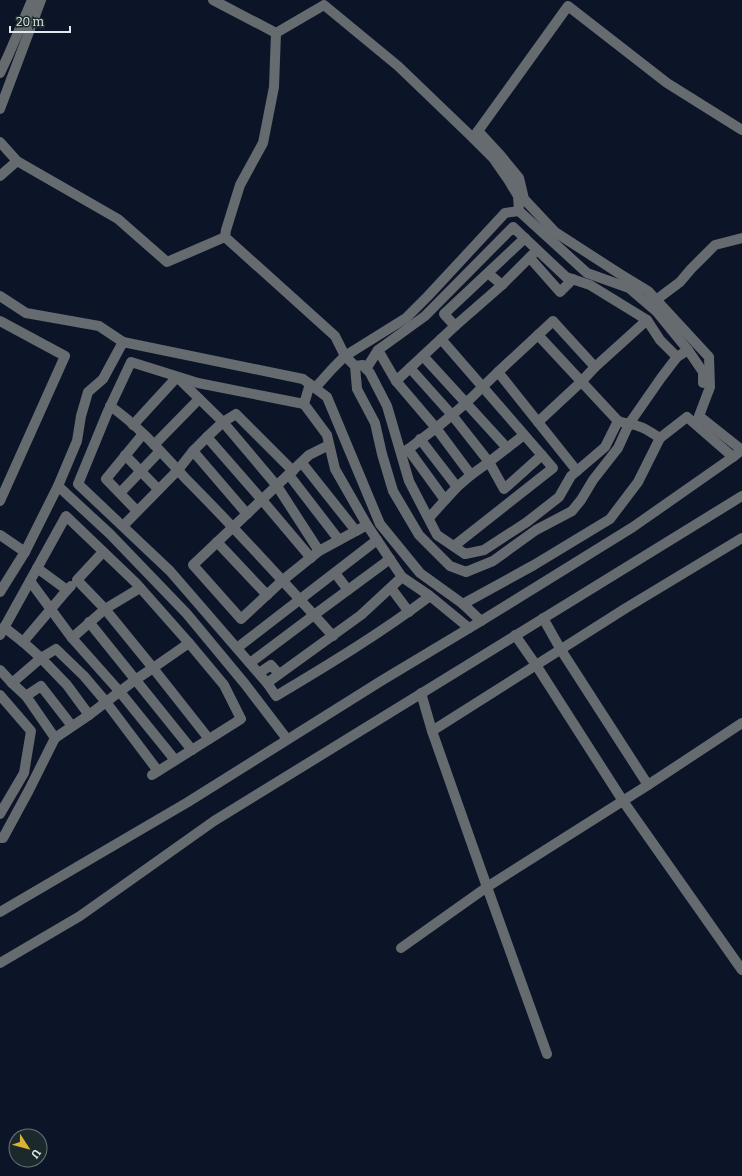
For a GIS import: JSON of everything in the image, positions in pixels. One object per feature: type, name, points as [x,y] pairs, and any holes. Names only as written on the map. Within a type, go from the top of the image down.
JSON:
[{"type":"lane","points":[[0,73],[32,0]]},
{"type":"lane","points":[[0,109],[42,0]]},
{"type":"lane","points":[[213,0],[276,33]]},
{"type":"lane","points":[[0,912],[188,802],[287,739],[633,527],[742,450],[699,416],[710,387],[709,357],[648,291],[555,232],[524,199],[519,178],[501,156],[475,135],[325,2],[276,33]]},
{"type":"lane","points":[[475,135],[569,3],[667,82],[742,130]]},
{"type":"lane","points":[[225,237],[240,185],[263,143],[274,87],[276,33]]},
{"type":"lane","points":[[463,604],[534,565],[610,519],[638,482],[660,438],[694,410],[703,389],[703,372],[688,350],[657,312],[630,288],[587,273],[519,211],[518,196],[493,158],[475,135]]},
{"type":"lane","points":[[0,142],[17,161],[118,219],[167,262],[225,237]]},
{"type":"lane","points":[[0,176],[17,161]]},
{"type":"lane","points":[[304,404],[313,386],[345,356],[406,318],[505,214],[519,211]]},
{"type":"lane","points":[[366,369],[378,350],[425,316],[513,227],[566,277],[590,285],[647,320],[660,340],[677,357]]},
{"type":"lane","points":[[225,237],[335,336],[345,356],[355,366],[358,389],[375,423],[393,491],[419,535],[450,566],[466,572],[493,561],[536,530],[572,511],[582,500],[593,480],[618,448],[629,424],[661,378],[677,357],[688,350]]},
{"type":"lane","points":[[455,326],[444,314],[525,238]]},
{"type":"lane","points":[[656,300],[680,282],[715,245],[742,238]]},
{"type":"lane","points":[[396,381],[502,285],[538,250]]},
{"type":"lane","points":[[530,258],[560,292],[573,279]]},
{"type":"lane","points":[[488,273],[502,285]]},
{"type":"lane","points":[[0,296],[26,313],[99,326],[123,342],[303,379],[327,397],[380,524],[420,573],[463,604],[481,621]]},
{"type":"lane","points":[[538,422],[582,382],[595,367],[647,320]]},
{"type":"lane","points":[[0,321],[65,356],[0,501]]},
{"type":"lane","points":[[405,452],[466,403],[553,321],[595,367]]},
{"type":"lane","points":[[538,335],[618,421],[637,425],[660,438]]},
{"type":"lane","points":[[441,339],[553,468],[454,546]]},
{"type":"lane","points":[[0,592],[25,552],[58,486],[77,441],[81,416],[88,392],[103,379],[123,342]]},
{"type":"lane","points":[[378,350],[396,381],[436,428],[472,474]]},
{"type":"lane","points":[[423,356],[507,448]]},
{"type":"lane","points":[[430,596],[409,612],[328,665],[276,696],[259,673],[170,571],[78,484],[110,406],[131,362],[198,383],[304,404],[327,435],[334,469],[367,525],[402,578],[430,596],[469,628]]},
{"type":"lane","points":[[355,366],[363,365],[370,373],[388,406],[405,452],[409,481],[437,535],[465,554],[484,550],[559,497],[572,476],[605,447],[618,421]]},
{"type":"lane","points":[[410,368],[452,415],[489,462],[504,489],[542,454]]},
{"type":"lane","points":[[498,372],[577,471]]},
{"type":"lane","points":[[177,377],[222,422],[277,486],[319,551]]},
{"type":"lane","points":[[133,425],[177,377]]},
{"type":"lane","points":[[120,493],[141,472],[157,448],[199,399]]},
{"type":"lane","points":[[110,406],[124,416],[157,448],[283,580],[333,636]]},
{"type":"lane","points":[[123,526],[178,470],[192,451],[222,422],[236,414],[291,473],[339,540]]},
{"type":"lane","points":[[687,417],[733,457]]},
{"type":"lane","points":[[138,511],[106,478],[143,434]]},
{"type":"lane","points":[[429,518],[457,487],[524,435]]},
{"type":"lane","points":[[207,437],[311,558]]},
{"type":"lane","points":[[420,440],[457,487]]},
{"type":"lane","points":[[329,445],[309,455],[193,565],[241,619],[283,580],[319,551],[367,525]]},
{"type":"lane","points":[[192,451],[247,514]]},
{"type":"lane","points":[[405,452],[445,500]]},
{"type":"lane","points":[[125,455],[158,489]]},
{"type":"lane","points":[[302,463],[356,531]]},
{"type":"lane","points":[[58,486],[110,534],[187,614],[245,684],[287,739]]},
{"type":"lane","points":[[0,963],[80,916],[214,821],[742,496]]},
{"type":"lane","points":[[12,683],[41,658],[56,649],[84,676],[106,702],[155,773],[241,719],[224,685],[189,643],[140,588],[66,516],[2,631],[23,642],[41,658],[67,685],[89,715]]},
{"type":"lane","points":[[0,535],[25,552]]},
{"type":"lane","points":[[432,731],[742,538]]},
{"type":"lane","points":[[237,648],[377,540]]},
{"type":"lane","points":[[217,542],[267,596]]},
{"type":"lane","points":[[23,642],[67,590],[103,552]]},
{"type":"lane","points":[[250,663],[390,559]]},
{"type":"lane","points":[[37,568],[67,590]]},
{"type":"lane","points":[[335,573],[348,590]]},
{"type":"lane","points":[[267,683],[361,615],[402,578]]},
{"type":"lane","points":[[77,580],[105,609],[209,739]]},
{"type":"lane","points":[[30,581],[72,638],[120,692],[176,760]]},
{"type":"lane","points":[[72,638],[105,609],[140,588]]},
{"type":"lane","points":[[391,588],[409,612]]},
{"type":"lane","points":[[543,618],[561,650],[648,785]]},
{"type":"lane","points":[[89,622],[192,750]]},
{"type":"lane","points":[[515,635],[536,665],[623,801],[742,970]]},
{"type":"lane","points":[[0,838],[3,838],[30,790],[55,738],[189,643]]},
{"type":"lane","points":[[259,673],[271,666],[279,674]]},
{"type":"lane","points":[[0,670],[26,696],[55,738]]},
{"type":"lane","points":[[67,685],[84,676]]},
{"type":"lane","points":[[26,696],[41,686],[72,726]]},
{"type":"lane","points":[[421,693],[432,731],[547,1054]]},
{"type":"lane","points":[[0,696],[31,731],[24,773],[0,814]]},
{"type":"lane","points":[[401,948],[487,887],[648,785],[742,723]]},
{"type":"water","points":[[0,0],[742,0],[742,1176],[0,1176]]}]
